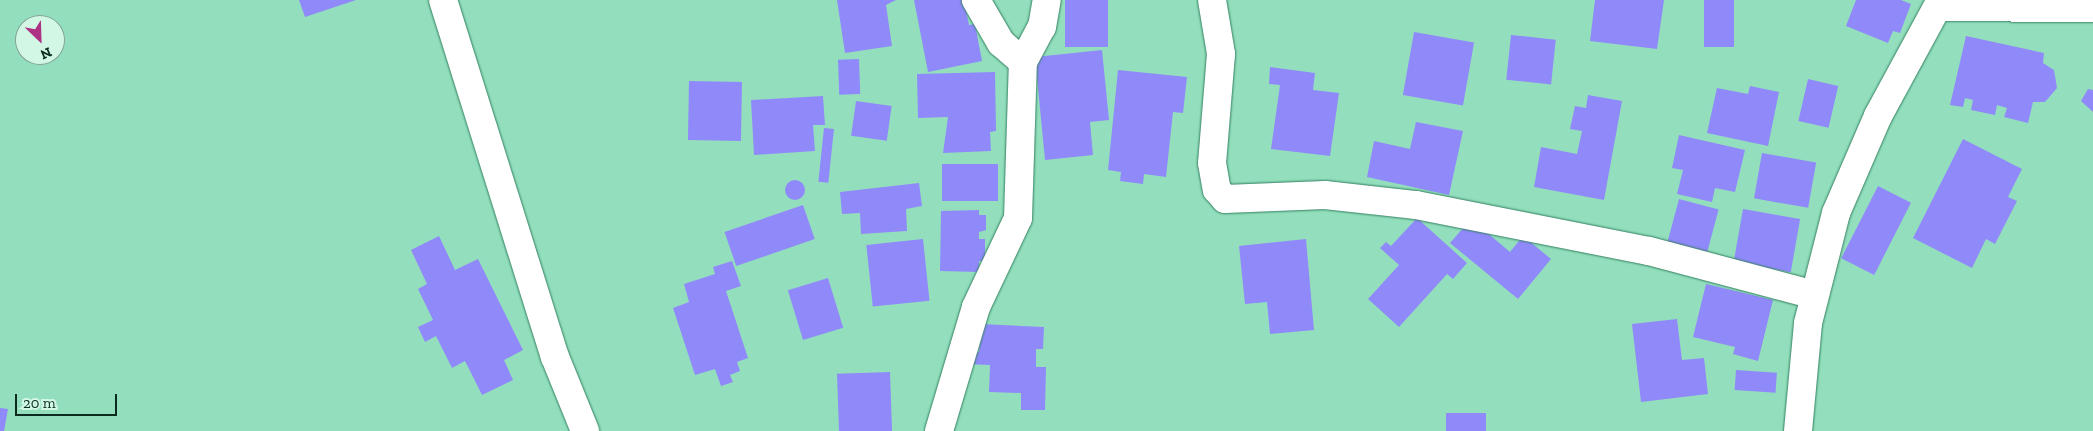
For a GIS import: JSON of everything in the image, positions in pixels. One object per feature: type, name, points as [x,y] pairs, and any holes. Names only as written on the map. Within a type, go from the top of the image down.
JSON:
[{"type":"street","points":[[443,0],[555,357],[585,431]]},
{"type":"street","points":[[976,0],[1001,43],[1023,62]]},
{"type":"street","points":[[939,431],[976,307],[1018,218],[1023,62],[1042,27],[1047,0]]},
{"type":"street","points":[[1212,0],[1221,54],[1212,163],[1217,190],[1225,198],[1325,194],[1416,205],[1649,251],[1814,295]]},
{"type":"street","points":[[1798,431],[1814,295],[1836,213],[1855,163],[1939,4],[2093,8]]},
{"type":"building","points":[[299,0],[356,0],[305,17]]},
{"type":"building","points":[[837,0],[896,0],[886,5],[892,46],[845,53]]},
{"type":"building","points":[[914,0],[964,0],[969,25],[975,24],[982,61],[928,72]]},
{"type":"building","points":[[1065,0],[1108,0],[1108,47],[1065,47]]},
{"type":"building","points":[[1595,0],[1664,0],[1657,49],[1590,41]]},
{"type":"building","points":[[1704,0],[1734,0],[1734,47],[1704,47]]},
{"type":"building","points":[[1856,0],[1901,0],[1911,4],[1900,33],[1893,31],[1888,43],[1846,26]]},
{"type":"building","points":[[1414,32],[1474,43],[1463,106],[1403,95]]},
{"type":"building","points":[[1511,35],[1556,40],[1551,84],[1506,80]]},
{"type":"building","points":[[1966,36],[2044,53],[2043,63],[2054,70],[2057,88],[2045,102],[2033,102],[2028,123],[2004,117],[2007,108],[1997,105],[1995,115],[1971,110],[1973,100],[1965,98],[1963,107],[1950,105]]},
{"type":"building","points":[[1102,50],[1109,120],[1090,122],[1093,155],[1045,160],[1035,57]]},
{"type":"building","points":[[859,59],[860,94],[839,95],[838,60]]},
{"type":"building","points":[[1270,67],[1315,73],[1313,90],[1339,93],[1330,156],[1271,149],[1280,85],[1269,84]]},
{"type":"building","points":[[1118,70],[1187,77],[1183,113],[1173,112],[1166,177],[1144,174],[1143,184],[1120,181],[1121,172],[1108,170]]},
{"type":"building","points":[[995,72],[996,131],[990,132],[991,151],[943,153],[948,117],[918,118],[917,74]]},
{"type":"building","points":[[1808,79],[1838,86],[1829,128],[1798,121]]},
{"type":"building","points":[[689,81],[742,82],[741,141],[688,140]]},
{"type":"building","points":[[1750,86],[1779,92],[1768,146],[1707,133],[1717,88],[1748,94]]},
{"type":"building","points":[[2088,89],[2093,90],[2093,112],[2081,101]]},
{"type":"building","points":[[1588,95],[1622,101],[1604,200],[1534,187],[1541,147],[1577,154],[1582,131],[1570,129],[1575,106],[1586,108]]},
{"type":"building","points":[[823,96],[825,125],[813,125],[815,151],[754,155],[751,100]]},
{"type":"building","points":[[856,101],[892,106],[887,141],[851,136]]},
{"type":"building","points":[[1416,122],[1463,131],[1449,195],[1367,177],[1374,141],[1410,149]]},
{"type":"building","points":[[824,128],[834,129],[828,183],[818,182]]},
{"type":"building","points":[[1679,135],[1745,150],[1735,192],[1715,188],[1712,202],[1677,194],[1683,170],[1672,168]]},
{"type":"building","points":[[1963,139],[2022,169],[2008,197],[2017,201],[1995,244],[1986,239],[1972,268],[1913,238]]},
{"type":"building","points":[[1762,153],[1816,163],[1808,208],[1754,198]]},
{"type":"building","points":[[942,164],[998,164],[998,201],[942,201]]},
{"type":"building","points":[[795,180],[802,183],[805,190],[802,197],[795,200],[788,197],[785,190],[788,183]]},
{"type":"building","points":[[919,183],[922,206],[906,209],[907,231],[861,234],[860,213],[842,214],[840,192]]},
{"type":"building","points":[[1878,186],[1911,203],[1874,275],[1841,258]]},
{"type":"building","points":[[1679,199],[1719,210],[1706,258],[1666,247]]},
{"type":"building","points":[[803,205],[815,239],[736,266],[725,232]]},
{"type":"building","points":[[1743,209],[1800,219],[1791,272],[1734,262]]},
{"type":"building","points":[[979,210],[979,215],[986,215],[986,230],[979,232],[979,239],[985,239],[985,261],[979,261],[979,272],[940,271],[941,211]]},
{"type":"building","points":[[1417,218],[1467,263],[1453,279],[1447,274],[1399,327],[1368,299],[1399,265],[1380,248],[1386,242],[1391,246]]},
{"type":"building","points":[[1471,219],[1510,252],[1523,236],[1551,259],[1518,299],[1450,243]]},
{"type":"building","points":[[439,236],[455,270],[478,259],[523,350],[504,360],[513,380],[482,395],[465,361],[452,368],[436,336],[425,342],[418,327],[433,320],[418,289],[427,284],[411,250]]},
{"type":"building","points":[[923,239],[929,301],[873,307],[866,245]]},
{"type":"building","points":[[1306,239],[1314,330],[1270,334],[1267,302],[1245,304],[1239,246]]},
{"type":"building","points":[[732,261],[741,286],[726,291],[748,358],[737,362],[740,371],[730,375],[733,382],[721,386],[715,369],[695,375],[673,308],[689,302],[684,284],[715,274],[713,267]]},
{"type":"building","points":[[828,278],[843,328],[803,340],[788,290]]},
{"type":"building","points":[[1706,284],[1773,300],[1758,361],[1733,354],[1735,347],[1693,337]]},
{"type":"building","points":[[1677,319],[1682,360],[1704,358],[1708,394],[1641,402],[1632,324]]},
{"type":"building","points":[[981,324],[1044,327],[1043,349],[1036,349],[1036,367],[1046,367],[1045,410],[1021,410],[1021,393],[989,392],[990,365],[966,364],[967,351],[979,352]]},
{"type":"building","points":[[1736,370],[1777,373],[1776,393],[1735,390]]},
{"type":"building","points":[[890,372],[892,431],[839,431],[837,374]]},
{"type":"building","points":[[0,408],[8,409],[4,431],[0,431]]},
{"type":"building","points":[[1446,413],[1486,413],[1486,431],[1446,431]]}]
